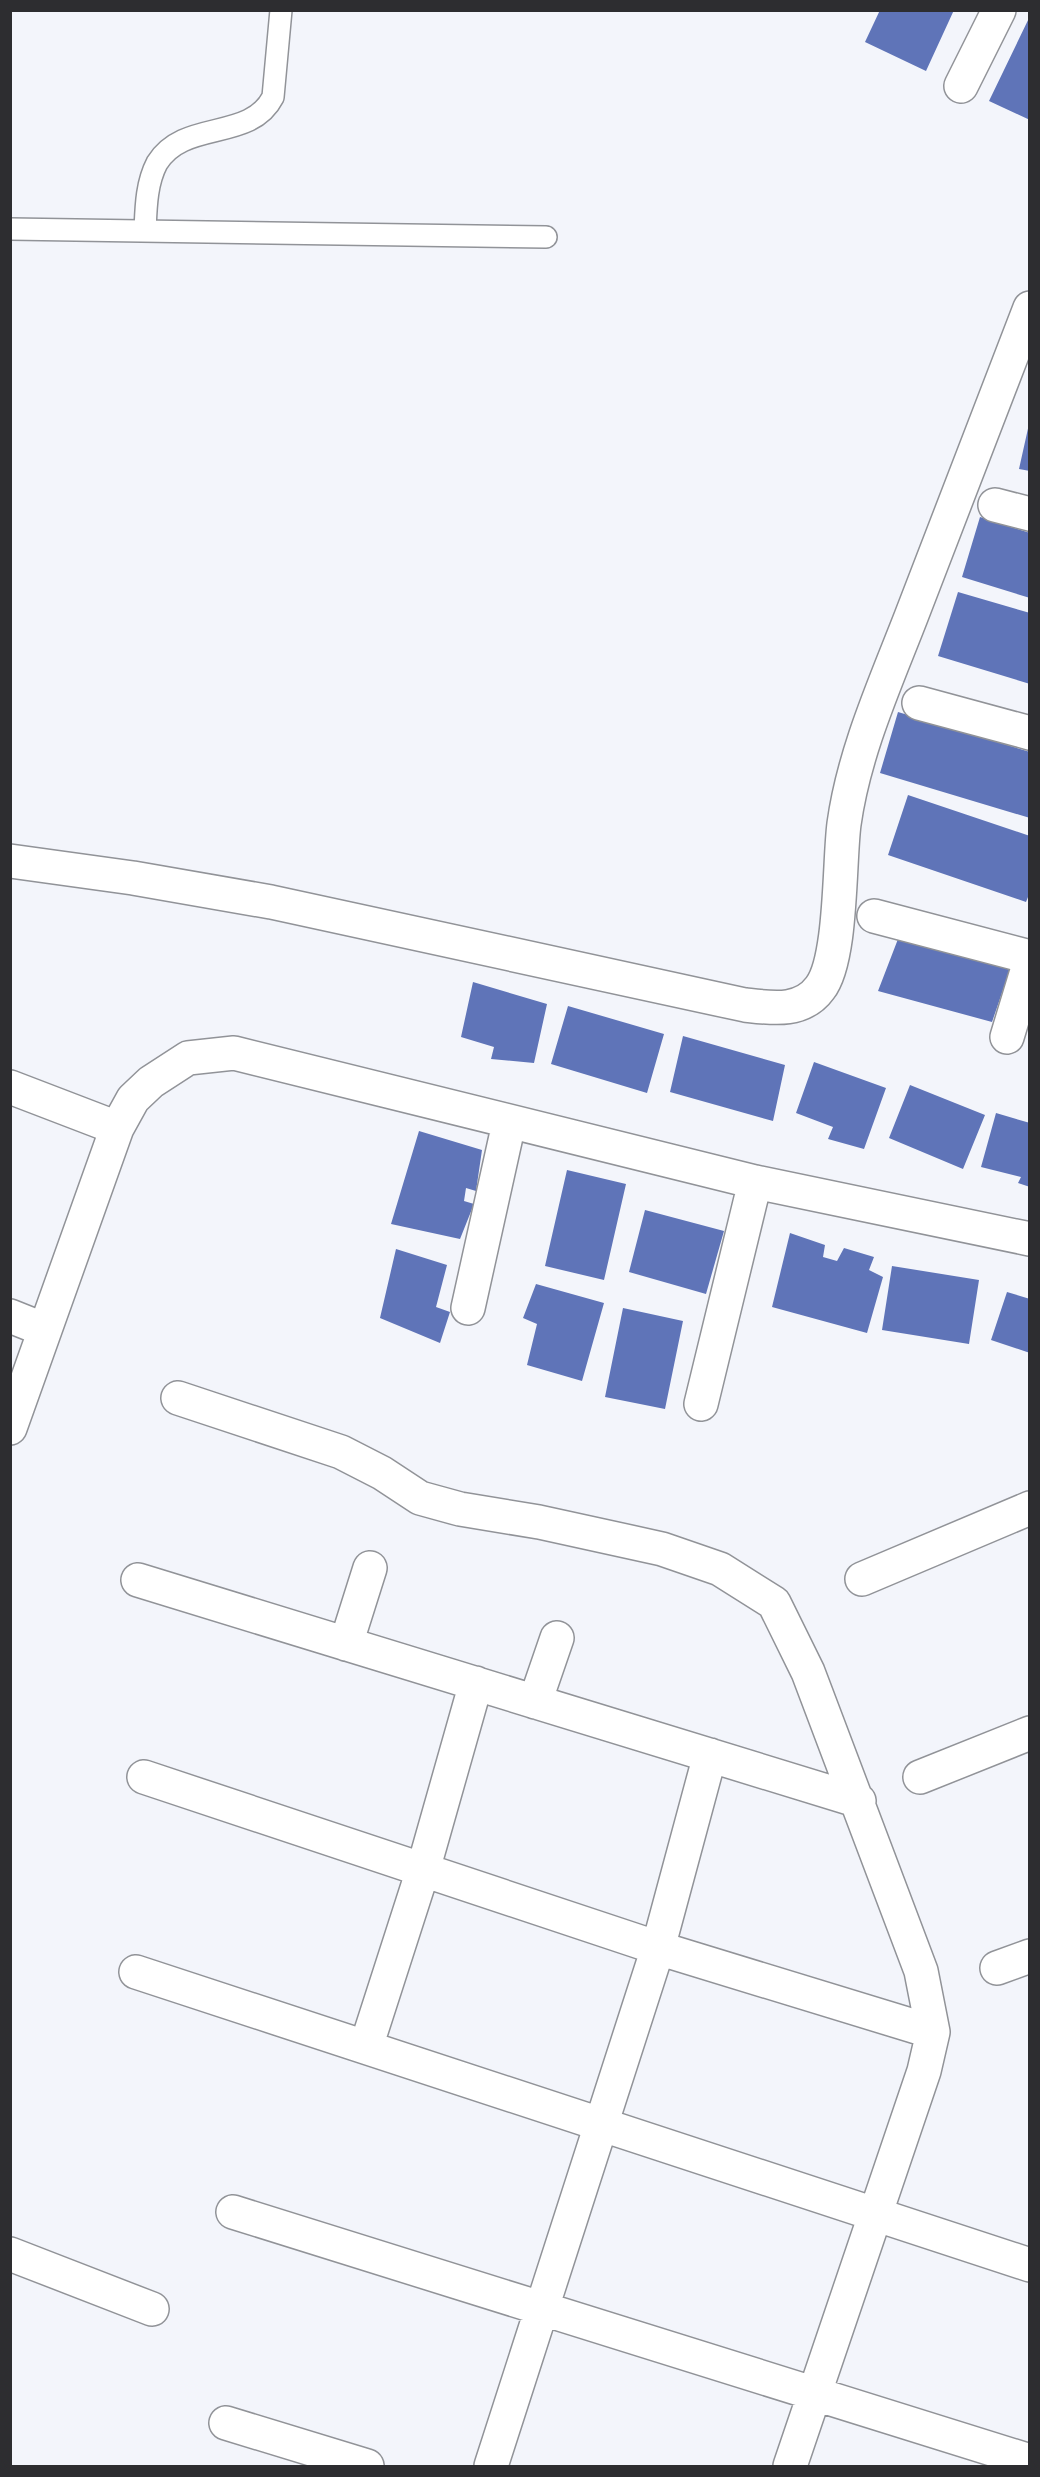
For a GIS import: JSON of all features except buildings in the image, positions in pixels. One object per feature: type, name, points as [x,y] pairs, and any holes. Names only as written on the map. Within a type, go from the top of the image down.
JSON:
[{"type":"street","points":[[961,86],[999,10]]},
{"type":"street","points":[[10,861],[134,878],[271,902],[746,1005],[779,1009],[804,1004],[820,988],[829,972],[841,880],[844,826],[862,744],[1029,308]]},
{"type":"street","points":[[995,505],[1029,514]]},
{"type":"street","points":[[919,703],[1029,734]]},
{"type":"street","points":[[874,916],[1029,959],[1006,1036]]},
{"type":"street","points":[[10,1428],[117,1128],[139,1093],[151,1082],[188,1058],[234,1053],[509,1123],[755,1182],[1029,1239]]},
{"type":"street","points":[[10,1087],[117,1128]]},
{"type":"street","points":[[468,1308],[509,1123]]},
{"type":"street","points":[[701,1404],[755,1182]]},
{"type":"street","points":[[10,1316],[45,1330]]},
{"type":"street","points":[[178,1398],[341,1452],[382,1473],[420,1498],[460,1509],[539,1522],[662,1549],[720,1569],[774,1603],[808,1672],[859,1801],[921,1971],[933,2032],[924,2071],[790,2466]]},
{"type":"street","points":[[862,1579],[1029,1508]]},
{"type":"street","points":[[346,1644],[370,1568]]},
{"type":"street","points":[[138,1580],[859,1801]]},
{"type":"street","points":[[535,1702],[557,1638]]},
{"type":"street","points":[[366,2047],[423,1870],[476,1683]]},
{"type":"street","points":[[920,1777],[1029,1733]]},
{"type":"street","points":[[491,2466],[540,2307],[658,1948],[710,1755]]},
{"type":"street","points":[[144,1777],[658,1948],[933,2032]]},
{"type":"street","points":[[997,1968],[1029,1956]]},
{"type":"street","points":[[136,1972],[1029,2265]]},
{"type":"street","points":[[233,2212],[1029,2461]]},
{"type":"street","points":[[10,2254],[152,2309]]},
{"type":"street","points":[[226,2423],[368,2466]]},
{"type":"lane","points":[[145,231],[147,191],[158,163],[172,147],[201,134],[253,120],[267,108],[273,97],[281,10]]},
{"type":"lane","points":[[10,229],[546,237]]}]
